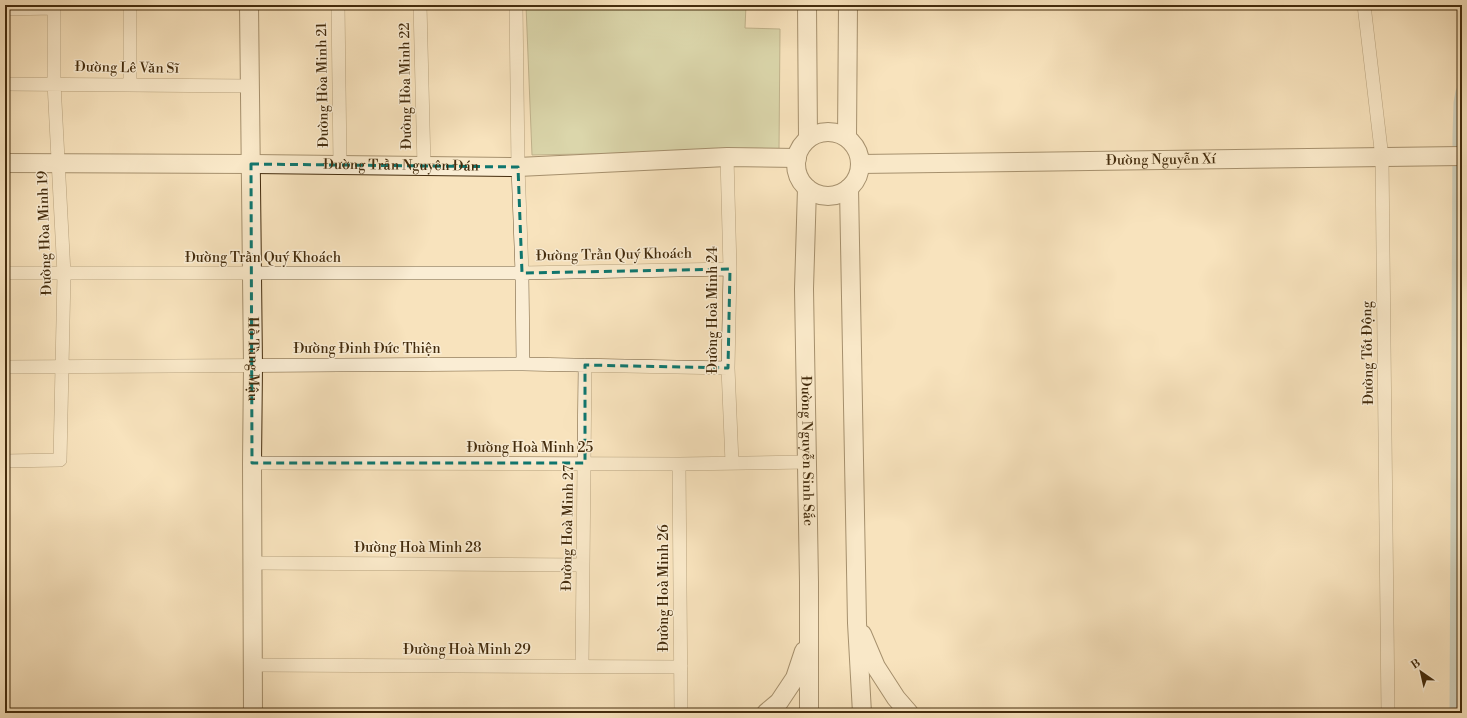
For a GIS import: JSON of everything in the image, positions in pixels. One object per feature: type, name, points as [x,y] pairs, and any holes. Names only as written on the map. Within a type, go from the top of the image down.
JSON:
[{"type":"street","points":[[130,5],[130,84]]},
{"type":"street","name":"Hồ Tùng Mậu","points":[[249,5],[253,366],[253,713]]},
{"type":"street","name":"Đường Hòa Minh 21","points":[[338,5],[340,165]]},
{"type":"street","name":"Đường Hòa Minh 22","points":[[420,5],[424,166]]},
{"type":"street","name":"Đường Trần Quý Khoách","points":[[516,5],[523,364]]},
{"type":"street","points":[[807,5],[808,140]]},
{"type":"street","points":[[847,138],[848,5]]},
{"type":"street","name":"Đường Tốt Động","points":[[1364,5],[1382,158],[1388,708]]},
{"type":"street","points":[[5,9],[54,7]]},
{"type":"street","name":"Đường Hòa Minh 19","points":[[5,461],[60,460],[64,274],[54,84],[54,7]]},
{"type":"street","name":"Đường Lê Văn Sĩ","points":[[5,84],[249,86]]},
{"type":"street","points":[[831,132],[847,138],[857,150],[860,164],[859,173],[855,182],[841,193],[828,196],[814,193],[806,188],[800,180],[796,169],[797,158],[803,145],[815,135],[823,133],[831,132]]},
{"type":"street","name":"Đường Nguyễn Xí","points":[[860,164],[1462,156]]},
{"type":"street","name":"Đường Trần Nguyên Đán","points":[[5,164],[251,164],[518,167],[727,157],[797,158]]},
{"type":"street","name":"Đường Hoà Minh 24","points":[[727,157],[730,269],[728,368],[732,463]]},
{"type":"street","name":"Đường Nguyễn Sinh Sắc","points":[[806,188],[804,289],[809,713]]},
{"type":"street","points":[[849,188],[857,623],[862,713]]},
{"type":"street","name":"Đường Trần Quý Khoách","points":[[5,273],[522,273],[730,269]]},
{"type":"street","name":"Đường Đinh Đức Thiện","points":[[5,367],[523,364],[728,368]]},
{"type":"street","name":"Đường Hoà Minh 27","points":[[582,666],[585,365]]},
{"type":"street","name":"Đường Hoà Minh 25","points":[[252,463],[680,464],[807,462]]},
{"type":"street","name":"Đường Hoà Minh 26","points":[[680,464],[681,713]]},
{"type":"street","name":"Đường Hoà Minh 28","points":[[252,563],[583,566]]},
{"type":"street","points":[[857,623],[876,667],[896,698],[909,713]]},
{"type":"street","points":[[766,713],[779,702],[795,678],[809,634]]},
{"type":"street","name":"Đường Hoà Minh 29","points":[[253,665],[681,667]]},
{"type":"highlighted area","points":[[251,164],[518,167],[522,273],[730,269],[728,368],[585,365],[585,463],[252,463]]},
{"type":"green space","points":[[526,5],[746,5],[745,28],[780,29],[779,150],[532,155]]},
{"type":"waterway","points":[[1456,709],[1459,135],[1460,103],[1462,92]]}]
